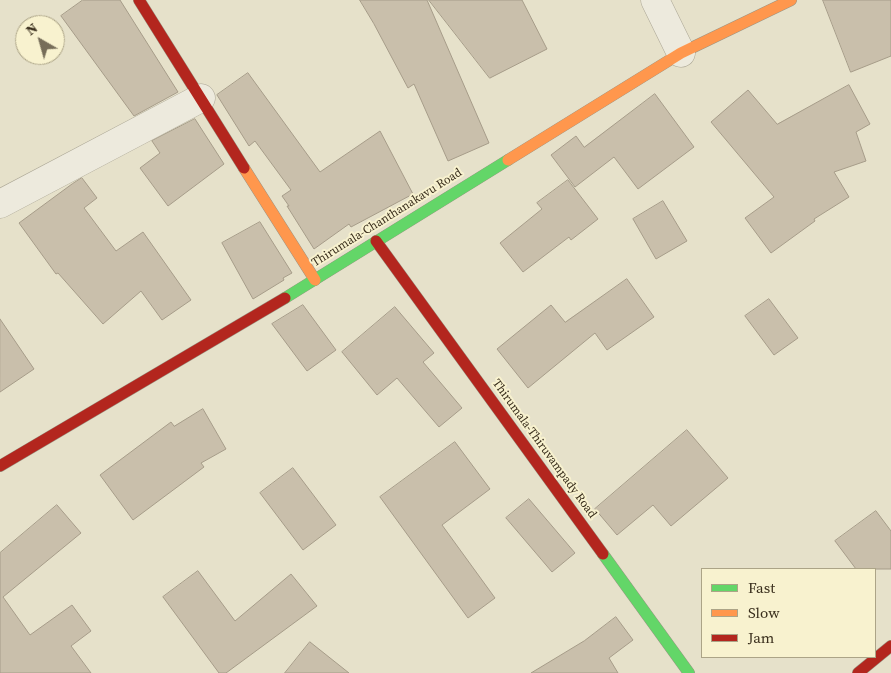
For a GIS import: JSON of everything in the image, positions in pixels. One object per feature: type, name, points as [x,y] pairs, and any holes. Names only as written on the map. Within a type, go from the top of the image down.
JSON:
[{"type":"street","points":[[139,0],[315,280]]},
{"type":"street","points":[[655,0],[681,53]]},
{"type":"street","name":"Thirumala-Chanthanakavu Road","points":[[0,466],[315,280],[681,53],[791,0]]},
{"type":"street","points":[[0,204],[201,98]]},
{"type":"street","name":"Thirumala-Thiruvampady Road","points":[[376,241],[689,673]]},
{"type":"street","points":[[858,673],[891,646]]},
{"type":"building","points":[[83,0],[120,0],[178,92],[134,116],[65,21],[65,15],[62,15]]},
{"type":"building","points":[[360,0],[427,0],[489,143],[448,161],[414,84],[408,88]]},
{"type":"building","points":[[429,0],[522,0],[547,49],[490,78]]},
{"type":"building","points":[[823,0],[891,0],[891,56],[851,72]]},
{"type":"building","points":[[248,73],[320,172],[380,131],[413,194],[351,227],[349,224],[314,249],[282,196],[291,190],[255,141],[249,146],[217,95]]},
{"type":"building","points":[[849,85],[870,124],[856,132],[866,161],[834,172],[849,197],[814,219],[815,221],[771,253],[745,218],[774,197],[711,122],[748,90],[777,124]]},
{"type":"building","points":[[655,94],[694,147],[638,189],[614,157],[575,187],[551,155],[576,136],[584,147]]},
{"type":"building","points":[[195,119],[224,164],[168,206],[140,168],[160,153],[152,141]]},
{"type":"building","points":[[82,178],[97,198],[84,208],[116,251],[143,232],[191,300],[162,320],[141,291],[103,324],[58,273],[56,274],[19,223]]},
{"type":"building","points":[[568,180],[598,219],[571,240],[569,237],[523,272],[500,243],[542,209],[537,203]]},
{"type":"building","points":[[663,201],[687,241],[656,259],[633,219]]},
{"type":"building","points":[[260,222],[292,273],[253,299],[222,243]]},
{"type":"building","points":[[627,279],[654,317],[607,350],[595,333],[528,388],[497,349],[551,305],[565,322]]},
{"type":"building","points":[[769,299],[798,338],[774,355],[745,316]]},
{"type":"building","points":[[303,305],[336,350],[307,371],[272,324]]},
{"type":"building","points":[[395,307],[434,353],[423,362],[462,408],[439,427],[397,378],[377,395],[342,352]]},
{"type":"building","points":[[0,319],[34,369],[0,392]]},
{"type":"building","points":[[203,409],[226,449],[201,463],[204,467],[133,520],[100,475],[171,422],[174,426]]},
{"type":"building","points":[[687,430],[728,478],[671,526],[653,505],[617,535],[595,509]]},
{"type":"building","points":[[455,442],[490,489],[442,525],[495,598],[468,618],[380,497]]},
{"type":"building","points":[[293,468],[336,525],[303,550],[260,493]]},
{"type":"building","points":[[529,499],[575,553],[552,572],[506,518]]},
{"type":"building","points":[[57,505],[81,533],[3,597],[30,635],[72,605],[91,631],[71,646],[91,673],[0,673],[0,553]]},
{"type":"building","points":[[876,511],[891,531],[891,569],[855,568],[835,541]]},
{"type":"building","points":[[198,571],[235,621],[291,574],[317,606],[226,673],[219,673],[163,597]]},
{"type":"building","points":[[616,617],[633,640],[609,658],[618,673],[531,673],[584,641]]},
{"type":"building","points":[[310,642],[349,673],[285,673]]},
{"type":"traffic: fast","points":[[285,298],[508,160]]},
{"type":"traffic: fast","points":[[603,554],[689,673]]},
{"type":"traffic: slow","points":[[508,160],[681,53],[791,0]]},
{"type":"traffic: slow","points":[[244,168],[315,280]]},
{"type":"traffic: jam","points":[[139,0],[244,168]]},
{"type":"traffic: jam","points":[[376,241],[603,554]]},
{"type":"traffic: jam","points":[[0,466],[285,298]]},
{"type":"traffic: jam","points":[[858,673],[891,646]]}]
